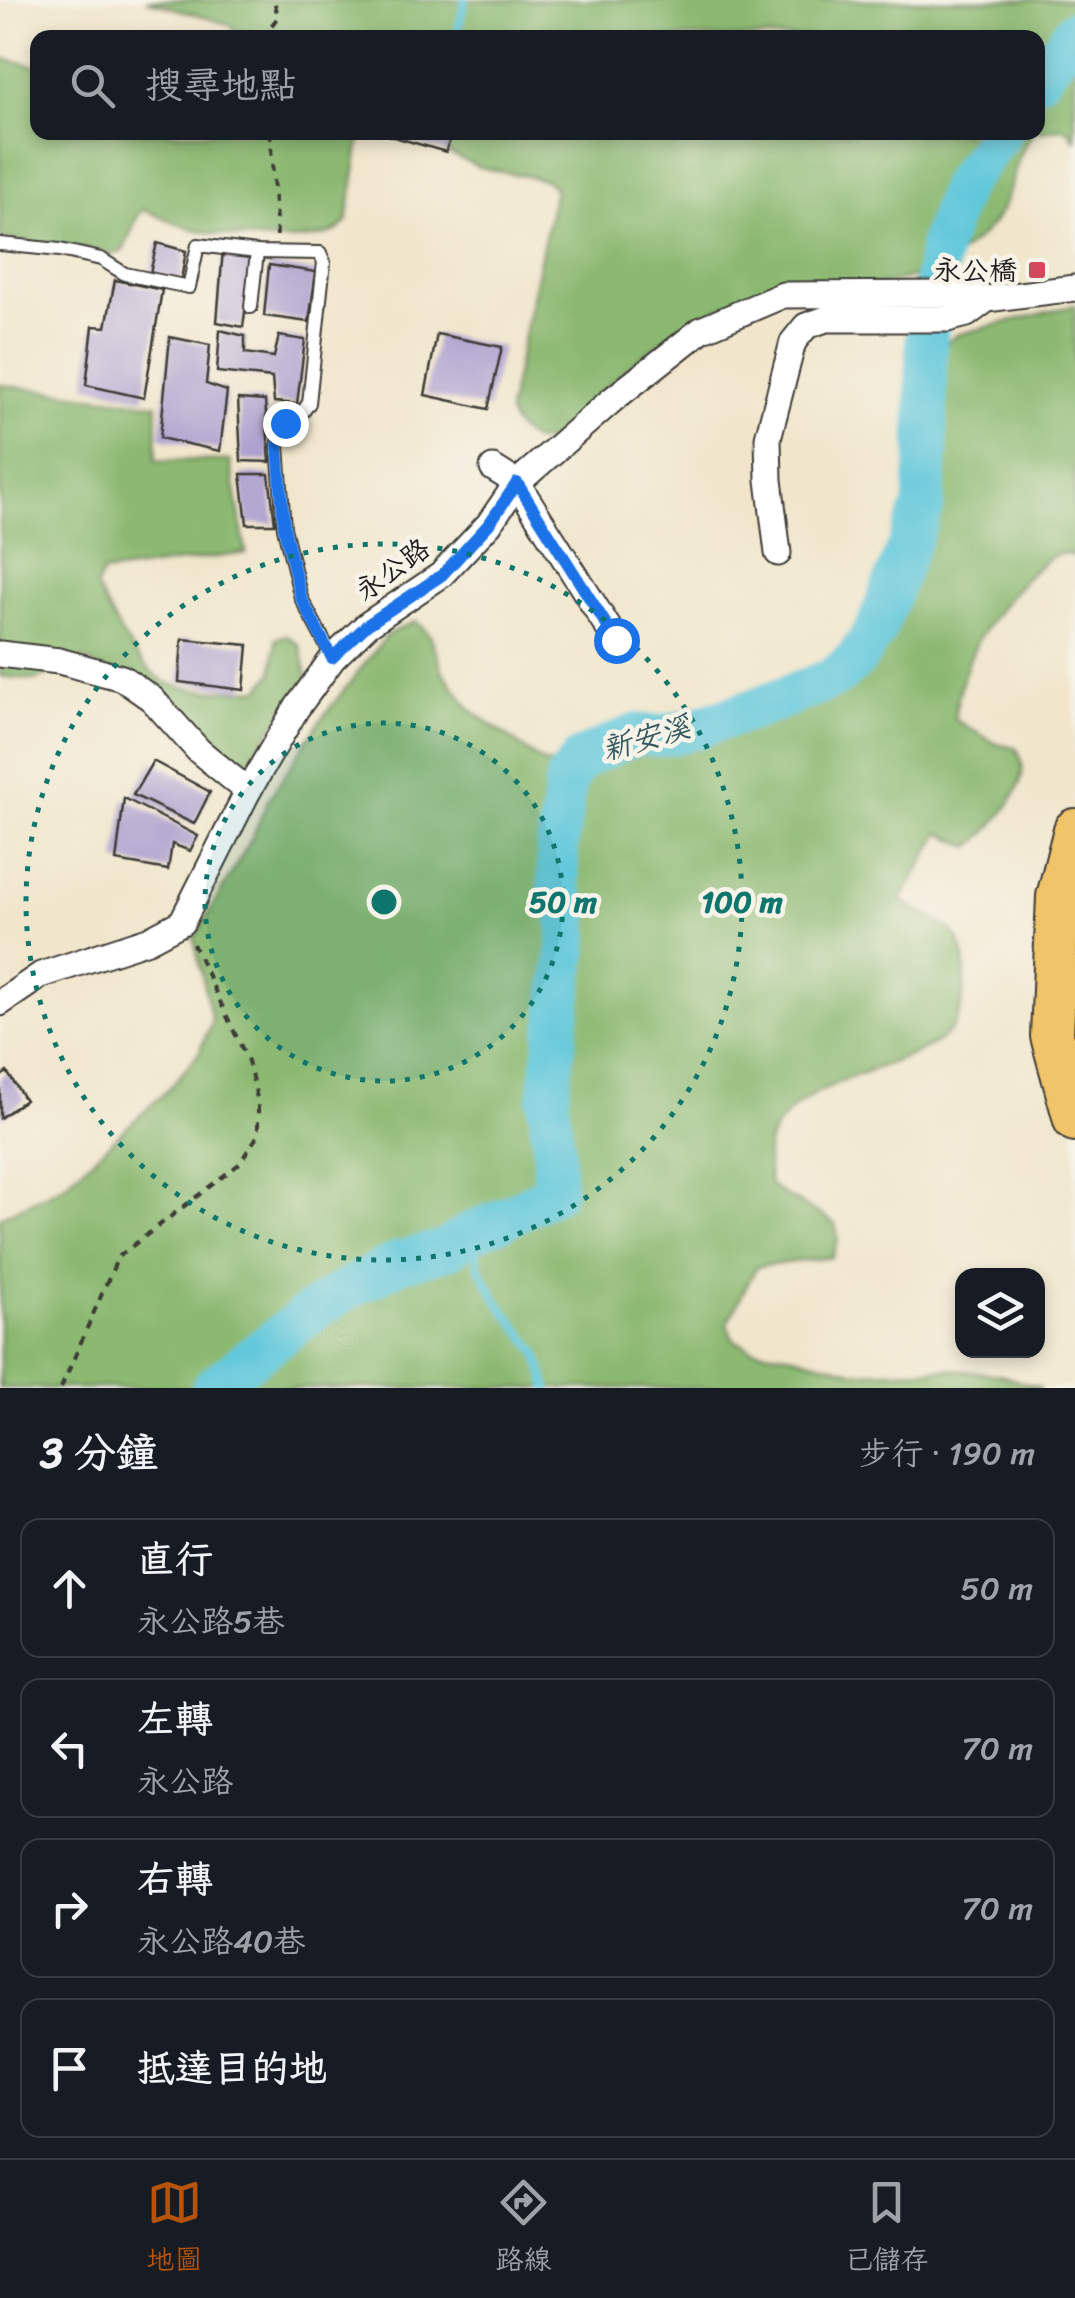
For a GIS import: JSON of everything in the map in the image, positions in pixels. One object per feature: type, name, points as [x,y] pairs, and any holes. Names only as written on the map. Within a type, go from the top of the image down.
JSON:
[{"type":"main road","points":[[1075,830],[1058,897],[1052,1036],[1075,1120]]},
{"type":"street","points":[[778,553],[768,438],[793,342],[806,326],[826,318],[1075,288]]},
{"type":"street","name":"永公路","points":[[182,922],[248,790],[332,658],[367,625],[442,575],[489,524],[517,483],[702,330],[783,295],[907,308]]},
{"type":"street","points":[[493,468],[517,483],[616,640]]},
{"type":"street","points":[[0,654],[59,661],[122,678],[152,699],[199,751],[248,790]]},
{"type":"street","points":[[0,1003],[42,975],[148,940],[182,922]]},
{"type":"lane","points":[[0,244],[102,259],[125,274],[188,287],[198,245],[320,254],[324,262],[309,403],[300,416],[285,423],[278,446],[284,528],[301,598],[332,658]]},
{"type":"lane","points":[[251,307],[257,252]]},
{"type":"path","points":[[268,30],[278,17],[274,0]]},
{"type":"path","points":[[271,140],[278,251]]},
{"type":"path","points":[[61,1388],[118,1257],[239,1164],[258,1135],[256,1092],[248,1061],[182,922]]},
{"type":"green space","points":[[146,0],[1075,0],[1075,141],[1069,130],[1045,130],[1045,30],[234,30],[231,25]]},
{"type":"green space","points":[[0,58],[30,64],[30,140],[360,140],[347,222],[334,232],[316,237],[267,240],[197,230],[144,210],[139,213],[123,251],[115,254],[0,238]]},
{"type":"green space","points":[[450,140],[1029,140],[996,219],[954,257],[918,276],[899,281],[768,290],[731,302],[670,336],[629,366],[562,433],[546,441],[533,440],[522,433],[508,411],[555,189],[546,180],[479,167],[446,152]]},
{"type":"green space","points":[[1075,305],[1075,556],[1060,554],[1038,567],[990,621],[968,662],[954,719],[997,744],[1016,748],[1022,761],[1018,788],[1002,815],[971,847],[940,833],[901,900],[943,924],[959,941],[965,968],[960,1012],[946,1035],[935,1043],[831,1085],[795,1107],[780,1122],[767,1150],[770,1185],[835,1224],[838,1241],[832,1257],[756,1267],[727,1324],[733,1339],[751,1349],[794,1355],[856,1372],[952,1369],[1000,1375],[1041,1388],[0,1388],[0,1217],[63,1186],[169,1089],[199,1053],[212,1021],[194,938],[252,838],[268,800],[320,721],[388,634],[416,621],[430,635],[443,672],[471,710],[544,763],[599,766],[635,750],[688,742],[831,690],[866,669],[891,620],[924,536],[939,487],[935,431],[937,358],[942,346],[956,335]]},
{"type":"green space","points":[[0,385],[157,404],[156,460],[230,461],[246,553],[103,573],[96,587],[140,660],[159,678],[181,687],[260,689],[273,672],[276,639],[286,635],[300,646],[308,679],[250,759],[235,757],[184,713],[83,659],[36,680],[0,676]]},
{"type":"building","points":[[405,140],[450,140],[446,152]]},
{"type":"building","points":[[157,243],[186,251],[181,280],[150,273]]},
{"type":"building","points":[[223,249],[253,254],[243,327],[217,322]]},
{"type":"building","points":[[269,265],[316,272],[309,322],[264,316]]},
{"type":"building","points":[[115,280],[162,290],[144,398],[86,385],[93,326],[106,327]]},
{"type":"building","points":[[220,330],[245,336],[245,353],[274,357],[279,336],[305,340],[297,404],[274,402],[272,378],[217,372]]},
{"type":"building","points":[[437,334],[502,347],[488,409],[425,395]]},
{"type":"building","points":[[170,337],[210,345],[206,384],[227,391],[220,451],[160,438]]},
{"type":"building","points":[[238,399],[265,401],[270,462],[241,461]]},
{"type":"building","points":[[241,474],[269,474],[275,524],[247,524]]},
{"type":"building","points":[[182,639],[248,645],[244,690],[179,682]]},
{"type":"building","points":[[153,761],[210,792],[194,824],[133,795]]},
{"type":"building","points":[[124,798],[198,836],[190,851],[172,844],[168,870],[116,861]]},
{"type":"building","points":[[7,1072],[25,1100],[0,1118],[0,1077]]},
{"type":"waterway","points":[[458,30],[465,0]]},
{"type":"waterway","name":"新安溪","points":[[1045,69],[1075,30]]},
{"type":"waterway","name":"新安溪","points":[[212,1388],[347,1289],[399,1262],[447,1249],[472,1232],[554,1192],[548,1098],[569,937],[568,914],[559,886],[557,847],[566,779],[582,758],[637,734],[657,736],[686,731],[758,708],[834,678],[856,659],[876,629],[923,507],[927,455],[926,341],[940,245],[961,185],[995,140]]},
{"type":"waterway","points":[[472,1232],[479,1268],[500,1305],[537,1352],[548,1388]]},
{"type":"place","name":"永公橋","points":[[1037,270]]},
{"type":"route","points":[[285,423],[278,446],[284,528],[301,598],[332,658],[367,625],[442,575],[489,524],[517,483],[616,640]]}]
